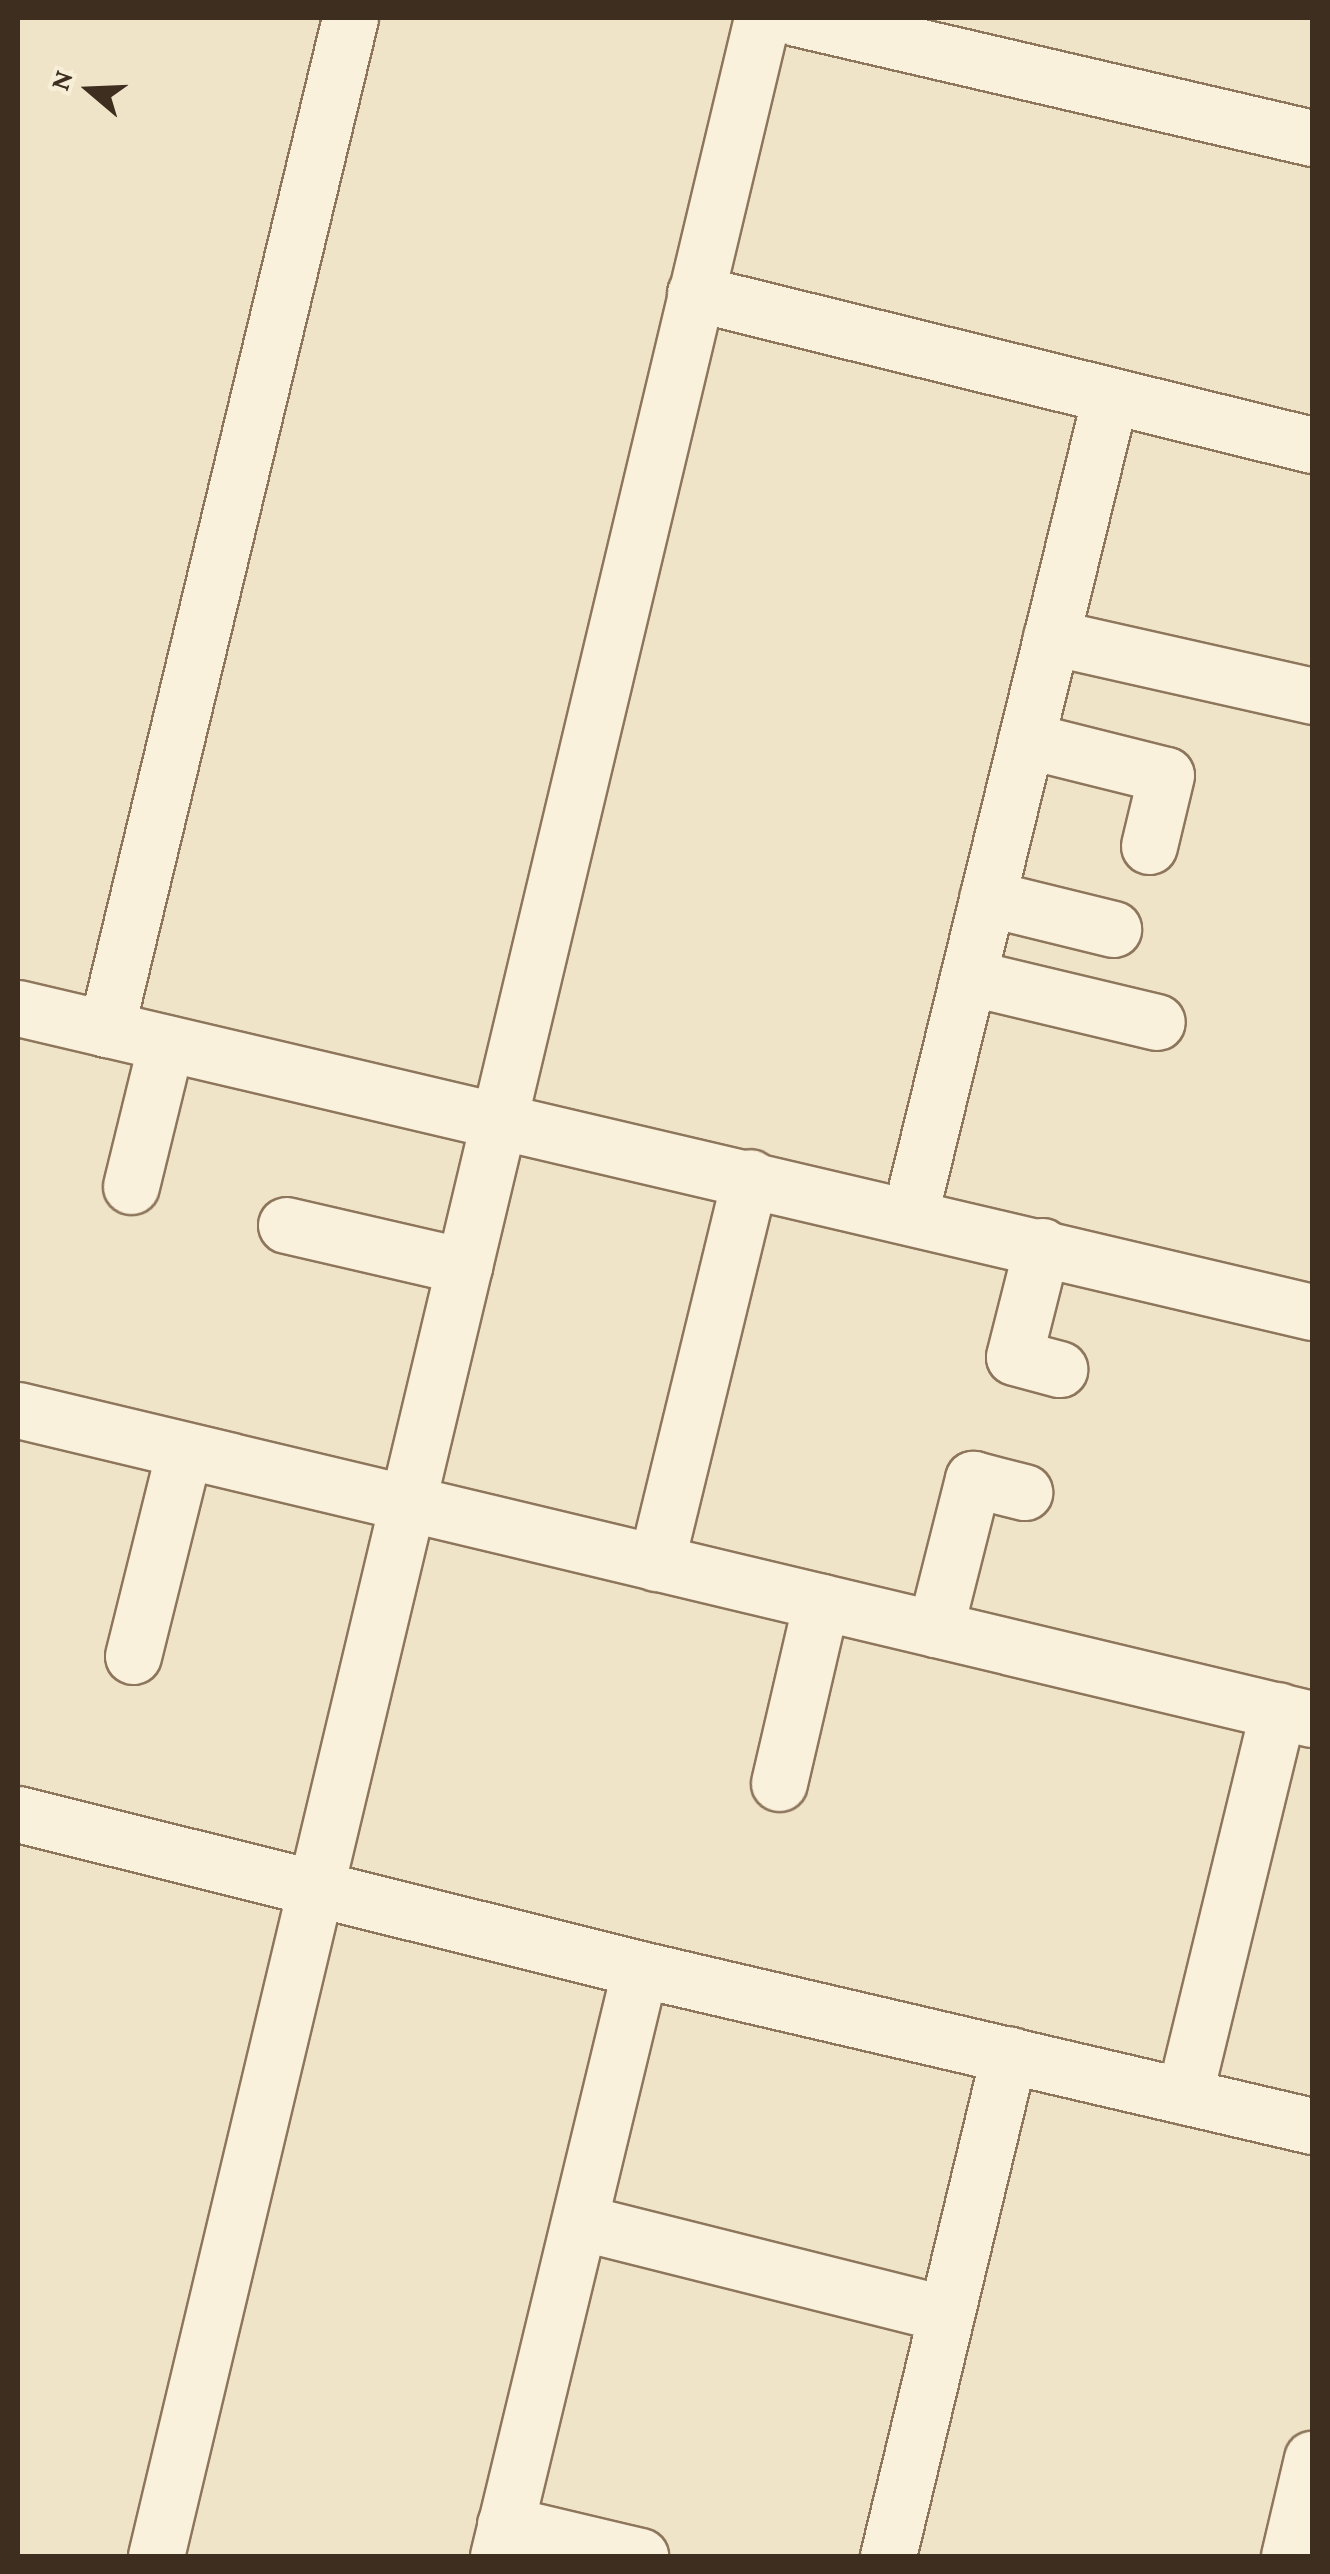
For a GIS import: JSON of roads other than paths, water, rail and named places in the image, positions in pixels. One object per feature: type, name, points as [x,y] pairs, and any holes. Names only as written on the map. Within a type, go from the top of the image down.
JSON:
[{"type":"street","points":[[106,1029],[350,18]]},
{"type":"street","points":[[156,2556],[762,18]]},
{"type":"street","points":[[796,18],[1312,138]]},
{"type":"street","points":[[696,293],[1312,445]]},
{"type":"street","points":[[910,1214],[1110,397]]},
{"type":"street","points":[[1051,637],[1312,696]]},
{"type":"street","points":[[1026,740],[1166,774],[1149,846]]},
{"type":"street","points":[[987,898],[1113,929]]},
{"type":"street","points":[[968,977],[1158,1022]]},
{"type":"street","points":[[18,1008],[910,1214],[1312,1312]]},
{"type":"street","points":[[131,1186],[166,1043]]},
{"type":"street","points":[[656,1563],[750,1177]]},
{"type":"street","points":[[286,1224],[464,1266]]},
{"type":"street","points":[[1042,1246],[1014,1357],[1058,1369]]},
{"type":"street","points":[[18,1410],[1296,1714],[1184,2096]]},
{"type":"street","points":[[133,1656],[184,1450]]},
{"type":"street","points":[[935,1629],[973,1479],[1024,1492]]},
{"type":"street","points":[[779,1783],[821,1602]]},
{"type":"street","points":[[18,1814],[640,1969],[1312,2126]]},
{"type":"street","points":[[640,1969],[501,2540],[640,2556]]},
{"type":"street","points":[[888,2556],[1009,2054]]},
{"type":"street","points":[[580,2222],[946,2314]]},
{"type":"street","points":[[1289,2556],[1312,2459]]}]
